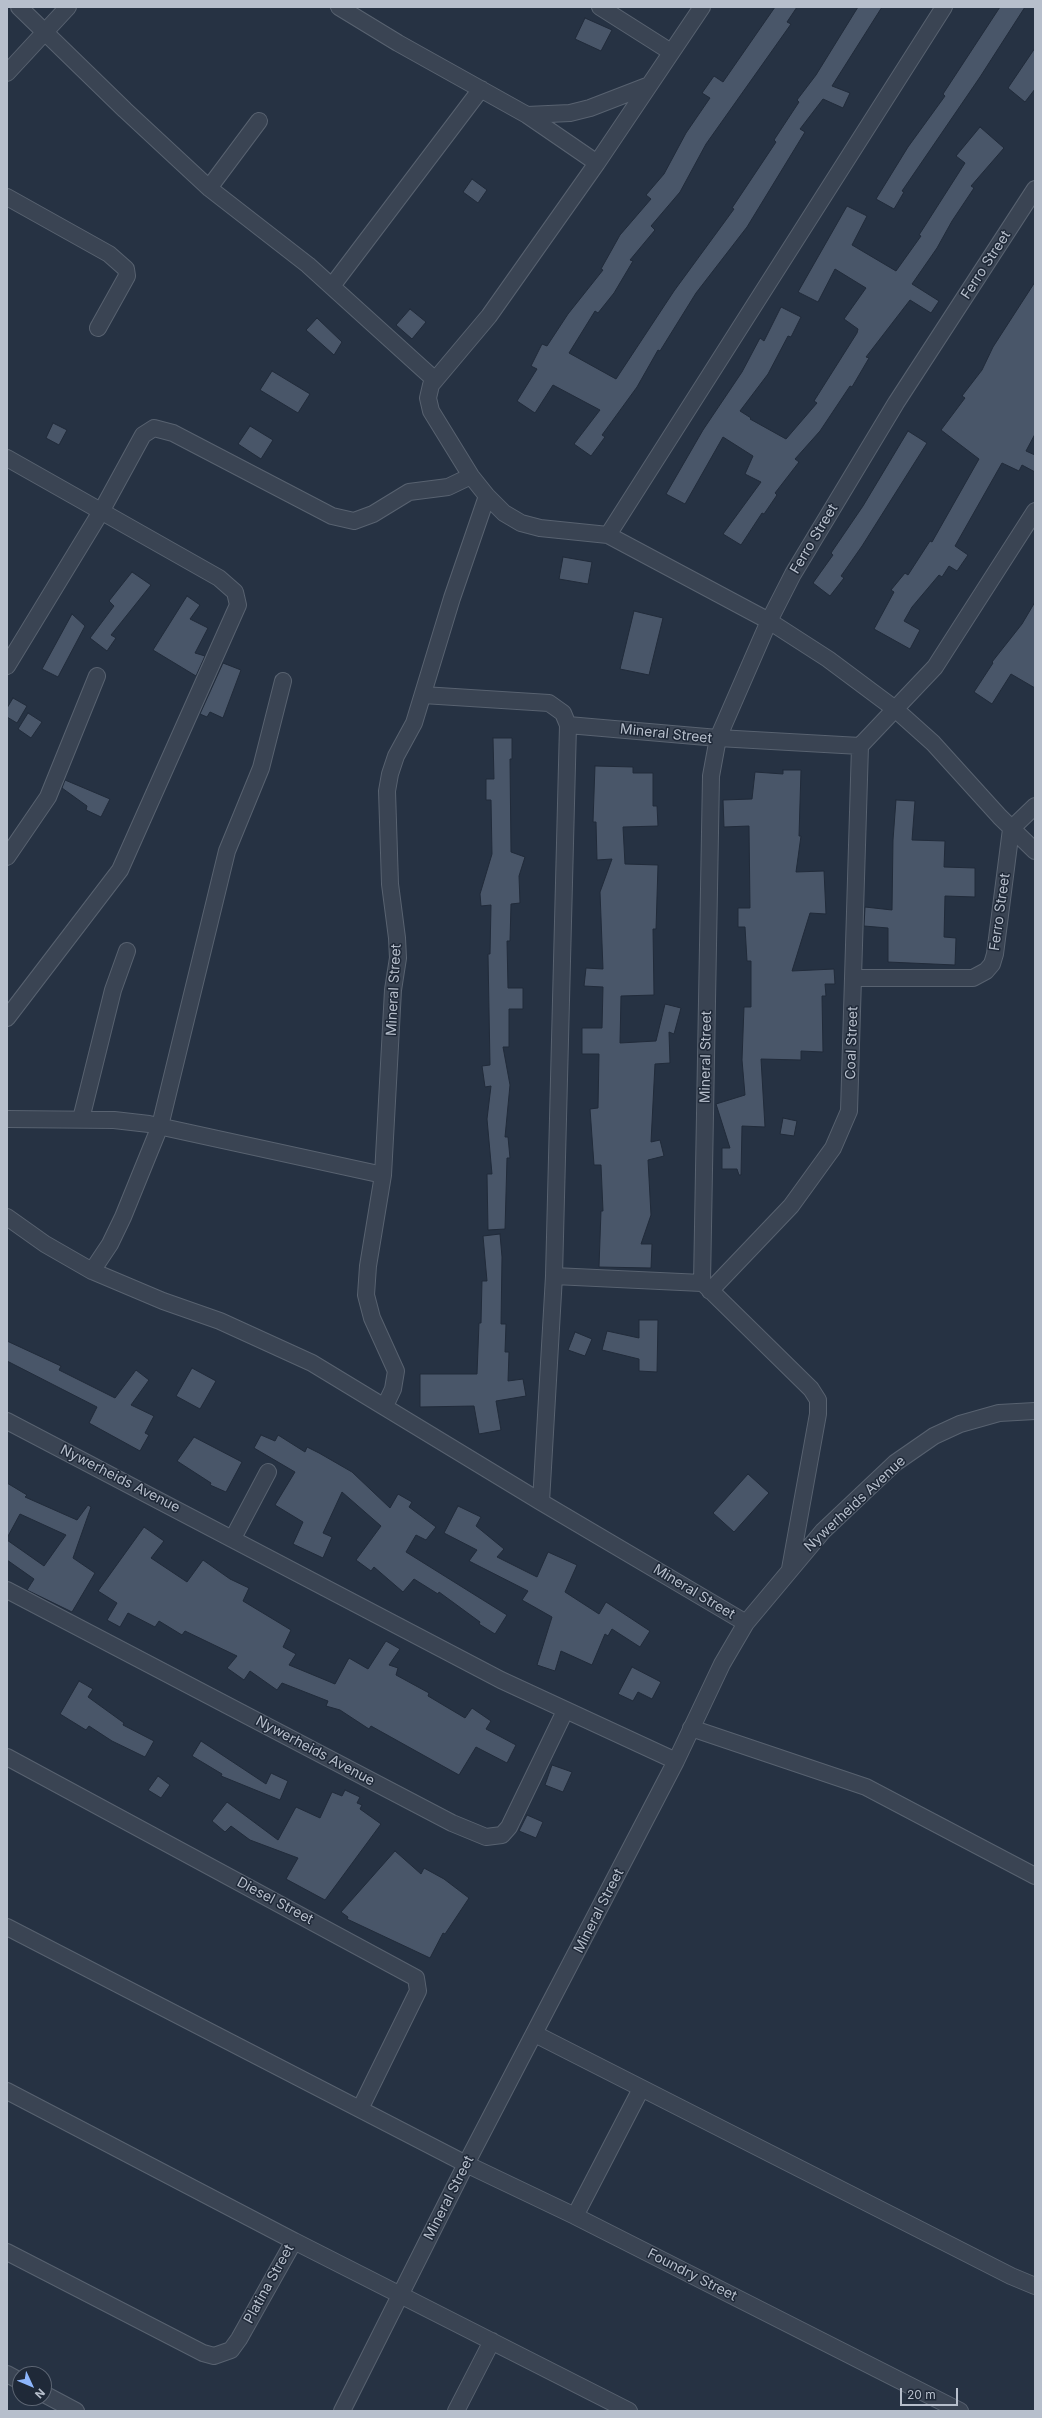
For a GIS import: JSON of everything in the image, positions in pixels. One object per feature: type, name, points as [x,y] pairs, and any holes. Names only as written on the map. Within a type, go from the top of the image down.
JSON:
[{"type":"street","points":[[19,7],[125,110],[209,188],[308,265],[436,380]]},
{"type":"street","points":[[7,73],[44,31],[68,7]]},
{"type":"street","points":[[340,7],[527,115],[597,163]]},
{"type":"street","points":[[600,7],[671,52]]},
{"type":"street","points":[[702,7],[647,86],[597,163],[478,331],[436,380],[429,391],[431,411],[471,476],[487,496],[504,513],[522,523],[540,528],[608,535],[769,621],[828,659],[895,708],[933,743],[1006,823],[1035,851]]},
{"type":"street","points":[[608,535],[944,7]]},
{"type":"street","points":[[527,115],[570,113],[590,108],[647,86]]},
{"type":"street","points":[[332,286],[481,89]]},
{"type":"street","points":[[209,188],[259,121]]},
{"type":"street","name":"Ferro Street","points":[[718,738],[769,621],[804,556],[896,403],[1035,189]]},
{"type":"street","points":[[7,197],[109,254],[126,269],[127,276],[98,328]]},
{"type":"street","points":[[7,666],[102,510],[143,435],[154,428],[173,433],[332,516],[354,521],[374,514],[409,492],[448,487],[471,476]]},
{"type":"street","points":[[7,458],[102,510],[219,578],[235,592],[238,605],[120,870],[7,1018]]},
{"type":"street","name":"Mineral Street","points":[[342,2411],[466,2164],[676,1761],[722,1664],[746,1623],[541,1502],[385,1406],[393,1389],[396,1370],[372,1318],[366,1295],[368,1266],[383,1175],[393,990],[398,958],[390,884],[387,791],[390,774],[396,756],[414,723],[487,496]]},
{"type":"street","points":[[718,738],[860,746],[935,667],[1035,511]]},
{"type":"street","points":[[7,857],[48,797],[97,676]]},
{"type":"street","points":[[92,1271],[116,1231],[160,1126],[227,851],[261,768],[283,681]]},
{"type":"street","points":[[423,695],[549,703],[563,713],[568,725],[554,1276],[541,1502]]},
{"type":"street","name":"Mineral Street","points":[[568,725],[718,738],[711,776],[706,1287]]},
{"type":"street","name":"Coal Street","points":[[706,1287],[791,1206],[816,1173],[841,1133],[849,1111],[860,746]]},
{"type":"street","points":[[1006,823],[1035,806]]},
{"type":"street","name":"Ferro Street","points":[[854,978],[973,978],[986,971],[995,954],[1006,823]]},
{"type":"street","points":[[81,1119],[113,990],[127,951]]},
{"type":"street","points":[[7,1119],[114,1120],[160,1126],[383,1175]]},
{"type":"street","points":[[7,1217],[45,1244],[92,1271],[282,1348],[312,1363],[385,1406]]},
{"type":"street","points":[[554,1276],[706,1287],[811,1389],[818,1400],[818,1414],[790,1569]]},
{"type":"street","name":"Nywerheids Avenue","points":[[746,1623],[823,1531],[896,1463],[934,1436],[978,1418],[999,1413],[1035,1411]]},
{"type":"street","name":"Nywerheids Avenue","points":[[7,1421],[233,1538],[406,1631],[565,1711],[676,1761]]},
{"type":"street","points":[[233,1538],[268,1472]]},
{"type":"street","name":"Nywerheids Avenue","points":[[7,1590],[452,1823],[486,1837],[502,1835],[509,1827],[565,1711]]},
{"type":"street","points":[[692,1728],[866,1787],[1035,1876]]},
{"type":"street","name":"Diesel Street","points":[[7,1757],[416,1978],[418,1991],[360,2109]]},
{"type":"street","points":[[7,1927],[466,2164]]},
{"type":"street","points":[[535,2034],[1011,2276],[1035,2286]]},
{"type":"street","points":[[576,2216],[641,2089]]},
{"type":"street","name":"Platina Street","points":[[7,2091],[294,2240],[239,2340],[231,2350],[214,2356],[203,2353],[7,2252]]},
{"type":"street","name":"Foundry Street","points":[[466,2164],[576,2216],[932,2405],[960,2411]]},
{"type":"street","points":[[294,2240],[629,2411]]},
{"type":"street","points":[[456,2411],[492,2341]]},
{"type":"street","points":[[52,2398],[76,2411]]},
{"type":"building","points":[[775,7],[797,7],[787,22],[791,24],[706,144],[680,192],[651,226],[655,230],[630,260],[633,261],[614,293],[598,313],[595,311],[569,353],[616,379],[674,291],[734,209],[732,208],[776,142],[774,140],[799,102],[797,100],[816,75],[858,7],[882,7],[832,86],[850,93],[843,108],[823,99],[800,129],[805,132],[747,227],[696,293],[660,351],[658,350],[637,387],[602,435],[605,437],[591,456],[574,444],[600,410],[553,385],[535,413],[517,401],[537,369],[531,366],[542,344],[547,346],[568,314],[603,270],[601,269],[620,235],[651,199],[646,195],[664,174],[686,133],[710,98],[702,93],[714,76],[723,82]]},
{"type":"building","points":[[1000,7],[1025,7],[980,77],[902,191],[904,192],[894,209],[876,199],[908,147],[945,96],[943,94]]},
{"type":"building","points":[[585,18],[612,30],[601,51],[575,39]]},
{"type":"building","points":[[1035,48],[1035,89],[1025,102],[1008,88]]},
{"type":"building","points":[[980,127],[1004,148],[971,186],[974,188],[952,221],[937,248],[912,284],[939,301],[931,313],[910,300],[866,357],[869,358],[852,387],[850,386],[820,431],[795,459],[799,462],[775,493],[777,495],[764,514],[762,513],[741,545],[723,534],[761,482],[745,474],[753,456],[723,437],[685,504],[666,494],[703,430],[742,372],[760,338],[764,341],[781,307],[801,317],[791,337],[788,336],[768,374],[740,411],[751,418],[750,419],[786,439],[817,403],[814,401],[857,333],[858,329],[844,319],[866,288],[835,269],[818,302],[798,292],[847,206],[867,216],[852,245],[896,271],[921,236],[919,235],[965,163],[956,156]]},
{"type":"building","points":[[472,179],[487,190],[478,203],[463,192]]},
{"type":"building","points":[[1035,282],[1035,434],[1026,451],[1035,455],[1035,472],[1022,465],[1019,471],[1002,463],[955,546],[968,555],[957,571],[949,566],[942,577],[939,575],[912,607],[904,621],[920,630],[910,649],[874,629],[894,592],[891,590],[905,573],[908,575],[930,541],[932,542],[979,459],[941,430],[965,398],[962,396],[982,370],[993,347]]},
{"type":"building","points":[[410,309],[426,322],[412,339],[396,325]]},
{"type":"building","points":[[317,318],[342,342],[334,355],[306,330]]},
{"type":"building","points":[[272,371],[310,394],[298,413],[260,390]]},
{"type":"building","points":[[53,423],[67,430],[59,445],[46,438]]},
{"type":"building","points":[[250,426],[273,440],[261,459],[238,444]]},
{"type":"building","points":[[908,431],[927,443],[862,546],[841,576],[844,578],[830,596],[813,583],[833,555],[831,553],[863,506]]},
{"type":"building","points":[[563,557],[592,562],[588,584],[559,579]]},
{"type":"building","points":[[132,572],[151,585],[111,635],[116,638],[107,651],[90,638],[114,606],[109,601]]},
{"type":"building","points":[[187,596],[200,605],[190,619],[208,628],[195,653],[205,656],[196,676],[153,650]]},
{"type":"building","points":[[1035,602],[1035,688],[1011,674],[992,704],[974,692],[993,663],[992,662],[1022,624]]},
{"type":"building","points":[[634,611],[663,618],[649,675],[620,669]]},
{"type":"building","points":[[72,614],[85,626],[58,677],[42,669]]},
{"type":"building","points":[[223,663],[241,670],[223,718],[210,712],[207,717],[200,714]]},
{"type":"building","points":[[13,698],[27,706],[17,723],[7,717],[7,708]]},
{"type":"building","points":[[28,713],[42,722],[31,738],[18,729]]},
{"type":"building","points":[[493,738],[512,738],[512,759],[510,759],[511,852],[525,857],[519,876],[520,903],[511,904],[510,941],[507,941],[508,988],[523,988],[523,1009],[509,1009],[509,1047],[503,1047],[510,1085],[505,1137],[508,1137],[510,1158],[507,1158],[505,1229],[488,1230],[487,1174],[492,1174],[487,1119],[491,1086],[485,1087],[482,1066],[490,1065],[488,954],[490,954],[491,905],[481,906],[480,894],[492,854],[491,800],[486,800],[486,779],[494,779]]},
{"type":"building","points":[[595,766],[633,767],[633,773],[653,773],[653,806],[657,806],[658,826],[623,827],[625,864],[658,865],[656,929],[653,929],[654,995],[621,996],[620,1043],[656,1041],[665,1004],[681,1008],[674,1034],[669,1032],[670,1063],[655,1064],[651,1142],[660,1140],[664,1156],[648,1160],[651,1215],[641,1244],[652,1244],[651,1268],[599,1267],[601,1211],[603,1211],[601,1165],[594,1165],[590,1109],[598,1108],[599,1054],[582,1054],[582,1028],[602,1028],[603,987],[584,986],[586,968],[603,969],[600,892],[612,859],[597,860],[596,822],[593,822]]},
{"type":"building","points":[[783,770],[801,770],[799,836],[801,836],[796,872],[824,871],[826,914],[810,913],[792,971],[834,969],[835,984],[825,984],[826,996],[822,996],[823,1052],[801,1051],[801,1060],[761,1059],[765,1127],[742,1126],[741,1175],[739,1175],[737,1169],[722,1169],[722,1148],[730,1148],[716,1104],[745,1095],[742,1060],[744,1007],[751,1007],[751,961],[747,961],[745,927],[738,927],[738,908],[750,908],[749,826],[724,827],[723,800],[752,799],[755,772],[783,774]]},
{"type":"building","points":[[65,780],[110,799],[101,817],[86,810],[87,806],[62,788]]},
{"type":"building","points":[[896,800],[915,801],[912,840],[945,841],[944,867],[975,868],[975,897],[945,896],[944,937],[956,938],[955,965],[888,962],[888,928],[864,926],[865,907],[892,910],[893,840]]},
{"type":"building","points":[[783,1118],[797,1121],[794,1136],[780,1134]]},
{"type":"building","points":[[500,1234],[502,1257],[501,1324],[506,1324],[505,1352],[509,1352],[508,1381],[523,1379],[526,1396],[496,1401],[501,1430],[479,1434],[474,1406],[420,1407],[420,1374],[477,1374],[479,1323],[481,1323],[482,1281],[487,1281],[483,1236]]},
{"type":"building","points":[[639,1320],[658,1320],[657,1372],[639,1371],[639,1359],[602,1350],[607,1331],[639,1338]]},
{"type":"building","points":[[575,1332],[592,1339],[585,1356],[568,1350]]},
{"type":"building","points":[[7,1341],[61,1366],[59,1370],[115,1398],[136,1370],[149,1380],[131,1405],[154,1416],[145,1433],[149,1435],[140,1451],[89,1423],[97,1407],[7,1361]]},
{"type":"building","points":[[192,1368],[216,1381],[200,1409],[176,1396]]},
{"type":"building","points":[[261,1435],[275,1441],[278,1435],[305,1452],[307,1447],[319,1453],[352,1472],[390,1508],[398,1494],[412,1502],[409,1507],[436,1527],[426,1540],[416,1535],[406,1552],[507,1615],[495,1634],[479,1624],[480,1622],[439,1592],[438,1594],[414,1579],[403,1592],[374,1567],[371,1571],[356,1560],[381,1526],[342,1492],[323,1533],[332,1537],[323,1558],[293,1544],[303,1522],[275,1505],[295,1472],[254,1448]]},
{"type":"building","points":[[194,1437],[242,1462],[226,1492],[210,1485],[211,1483],[177,1461]]},
{"type":"building","points":[[748,1474],[769,1493],[734,1532],[713,1513]]},
{"type":"building","points":[[7,1483],[27,1495],[25,1497],[77,1520],[88,1505],[91,1507],[73,1558],[95,1573],[72,1612],[27,1590],[34,1579],[7,1560],[7,1540],[44,1566],[66,1535],[20,1514],[7,1538]]},
{"type":"building","points":[[458,1506],[481,1517],[476,1526],[504,1549],[497,1557],[537,1577],[548,1552],[577,1565],[565,1592],[599,1614],[606,1602],[650,1631],[640,1647],[612,1629],[608,1636],[605,1634],[592,1665],[561,1651],[555,1671],[537,1665],[552,1617],[522,1600],[528,1591],[469,1561],[477,1550],[444,1533]]},
{"type":"building","points":[[144,1527],[164,1541],[151,1558],[187,1582],[203,1560],[230,1579],[249,1588],[243,1601],[291,1630],[283,1647],[296,1654],[289,1665],[335,1684],[349,1658],[368,1669],[386,1641],[400,1649],[389,1665],[398,1668],[396,1675],[429,1693],[428,1696],[465,1718],[472,1708],[491,1721],[486,1729],[516,1745],[507,1763],[476,1747],[459,1775],[371,1726],[369,1729],[340,1710],[326,1706],[328,1701],[282,1683],[277,1690],[250,1671],[244,1680],[227,1668],[237,1656],[185,1631],[182,1635],[159,1621],[155,1627],[128,1613],[120,1627],[107,1620],[117,1603],[98,1591]]},
{"type":"building","points":[[632,1667],[661,1682],[652,1699],[638,1692],[633,1701],[618,1694]]},
{"type":"building","points":[[79,1681],[93,1689],[88,1697],[124,1723],[123,1725],[154,1741],[145,1757],[112,1741],[89,1726],[86,1730],[60,1714]]},
{"type":"building","points":[[201,1741],[266,1784],[271,1773],[288,1781],[280,1800],[221,1776],[222,1774],[192,1756]]},
{"type":"building","points":[[552,1765],[572,1772],[563,1792],[545,1785]]},
{"type":"building","points":[[158,1776],[170,1785],[161,1798],[148,1790]]},
{"type":"building","points":[[345,1790],[360,1797],[357,1803],[362,1805],[360,1809],[381,1824],[325,1900],[286,1879],[298,1858],[250,1840],[231,1826],[225,1832],[212,1821],[227,1802],[278,1840],[296,1807],[320,1818],[332,1792],[342,1796]]},
{"type":"building","points":[[527,1815],[543,1822],[536,1838],[519,1831]]},
{"type":"building","points":[[395,1851],[421,1874],[424,1868],[444,1879],[469,1898],[445,1934],[443,1933],[430,1958],[347,1919],[348,1917],[341,1912]]}]
